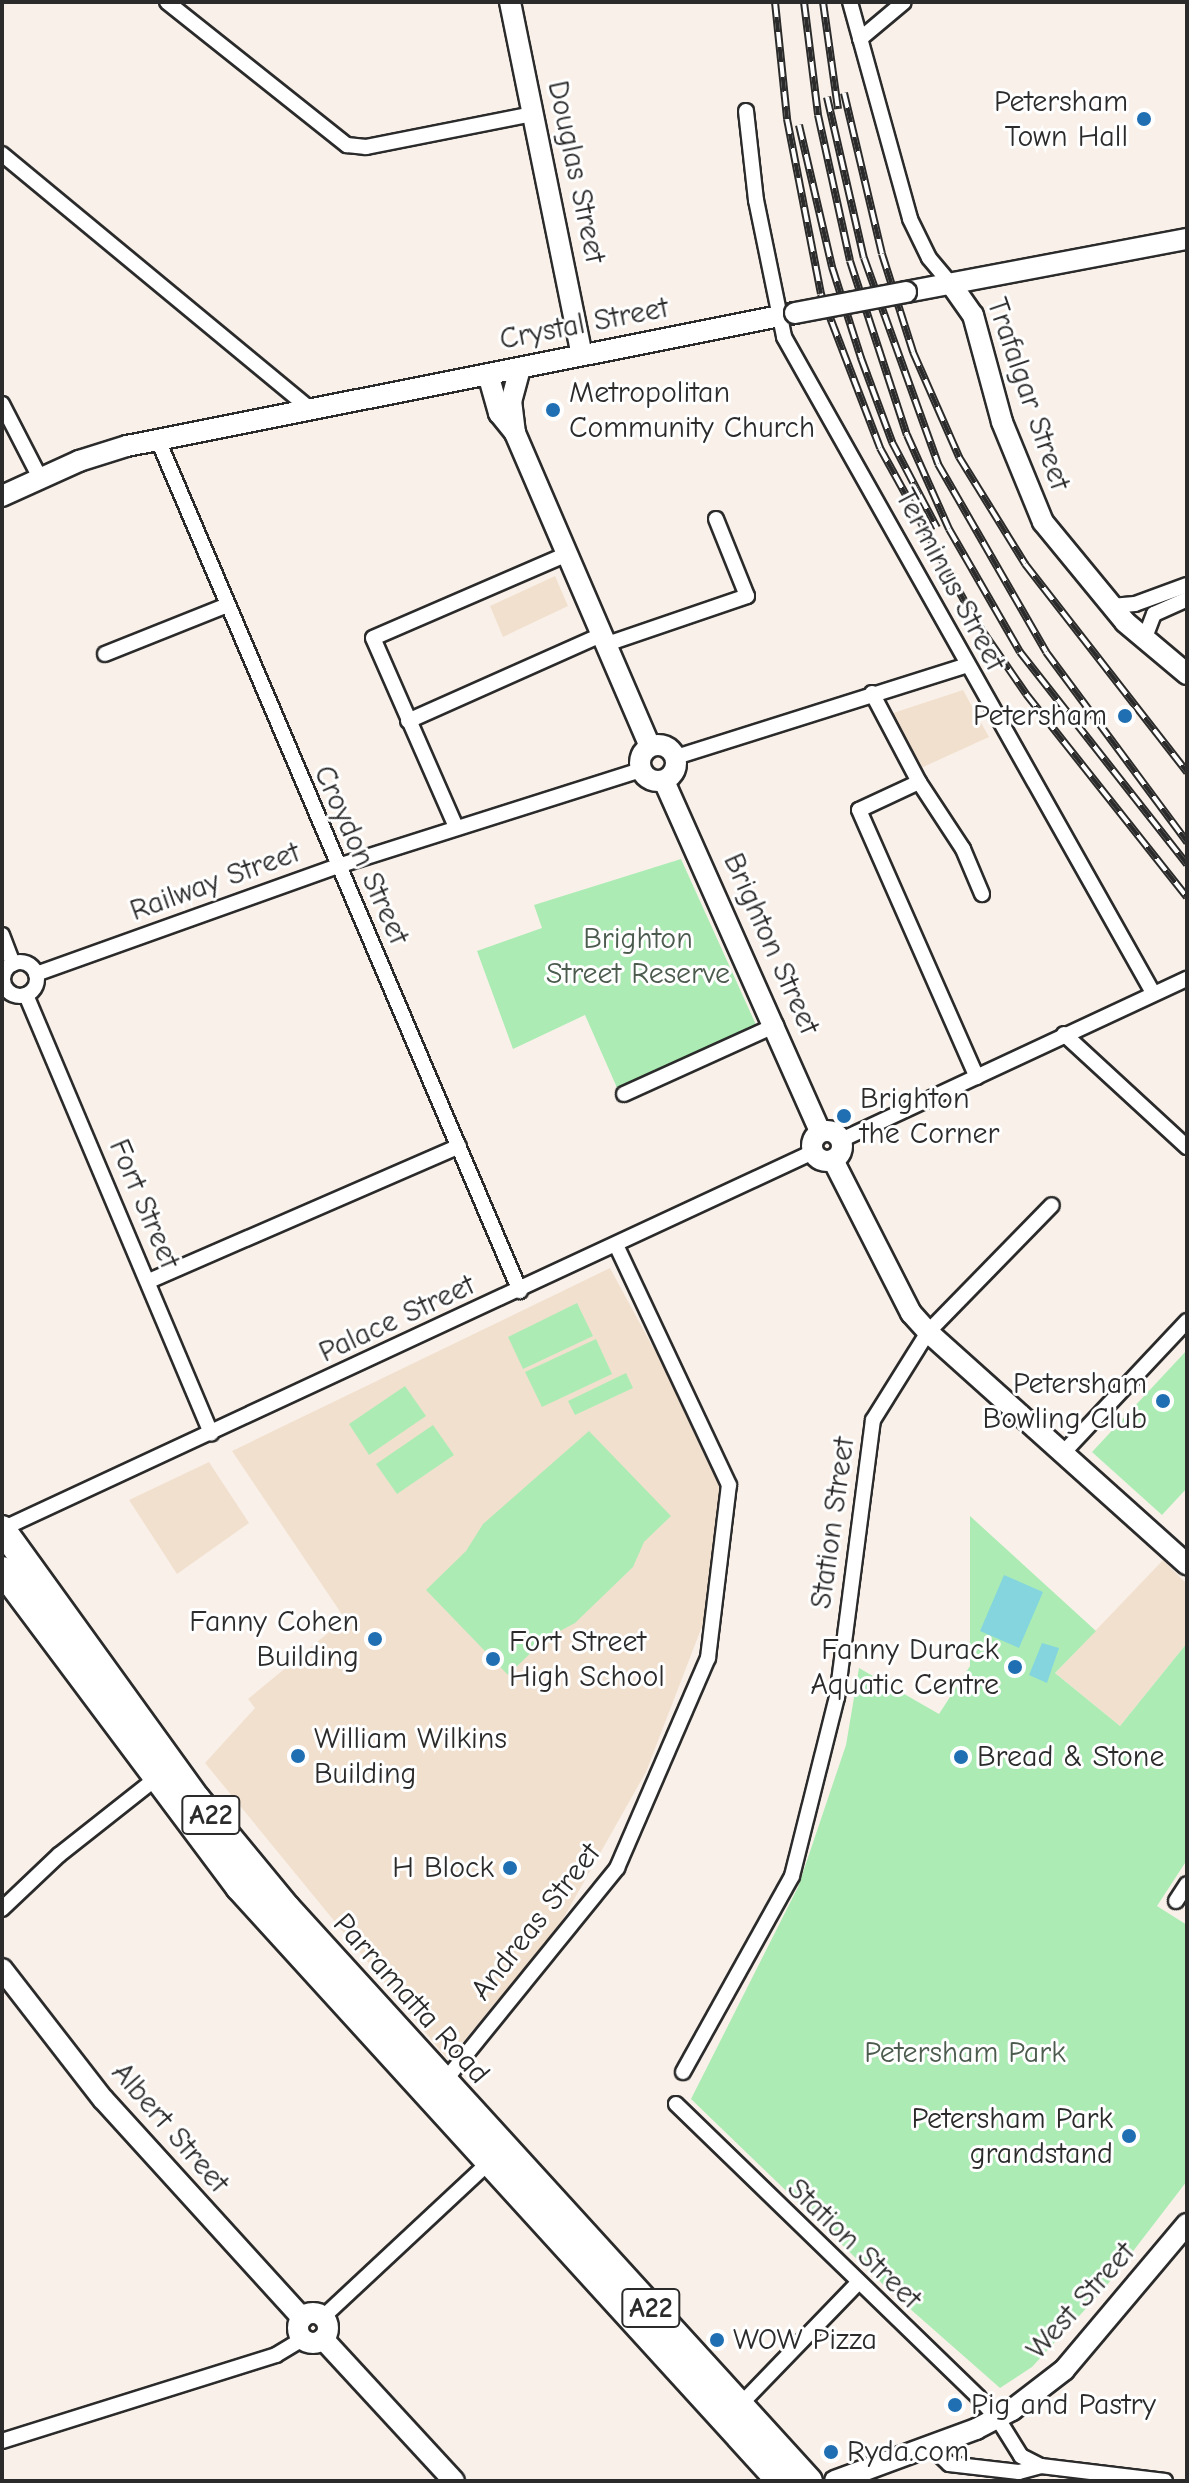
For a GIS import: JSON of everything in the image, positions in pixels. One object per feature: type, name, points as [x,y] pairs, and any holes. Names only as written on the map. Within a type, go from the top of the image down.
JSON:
[{"type":"highway","name":"Parramatta Road","points":[[2,1529],[197,1799],[443,2083],[809,2481]]},
{"type":"highway","name":"Parramatta Road","points":[[2,1570],[154,1780],[249,1898],[780,2481]]},
{"type":"street","name":"Douglas Street","points":[[510,2],[582,355]]},
{"type":"street","name":"Trafalgar Street","points":[[850,2],[914,230],[973,315],[1002,422],[1036,508],[1111,606],[1144,640],[1187,674]]},
{"type":"street","points":[[860,39],[904,2]]},
{"type":"street","points":[[172,3],[347,145],[366,147],[533,114]]},
{"type":"street","name":"Terminus Street","points":[[746,111],[797,362],[901,542],[965,666],[1152,991]]},
{"type":"street","points":[[2,154],[311,410]]},
{"type":"street","name":"Crystal Street","points":[[2,496],[96,455],[158,440],[1187,239]]},
{"type":"street","points":[[515,433],[511,402],[520,368]]},
{"type":"street","points":[[488,374],[499,413],[515,433],[650,746]]},
{"type":"street","points":[[2,404],[40,478]]},
{"type":"street","name":"Croydon Street","points":[[158,440],[225,606],[520,1291]]},
{"type":"street","points":[[408,721],[605,639],[747,596],[716,519]]},
{"type":"street","points":[[456,827],[373,638],[567,554]]},
{"type":"street","points":[[1111,606],[1135,604],[1187,585]]},
{"type":"street","points":[[1144,640],[1154,614],[1187,599]]},
{"type":"street","points":[[105,654],[225,606]]},
{"type":"street","points":[[676,757],[965,666]]},
{"type":"street","points":[[872,693],[919,782],[963,849],[982,894]]},
{"type":"street","points":[[650,746],[665,746],[676,757],[676,769],[664,781],[648,778],[641,770],[640,759],[650,746]]},
{"type":"street","name":"Railway Street","points":[[36,974],[338,866],[641,770]]},
{"type":"street","name":"Brighton Street","points":[[664,781],[776,1025],[820,1132]]},
{"type":"street","points":[[919,782],[859,810],[977,1077]]},
{"type":"street","points":[[2,935],[13,964]]},
{"type":"street","points":[[25,963],[36,974],[34,989],[26,995],[11,993],[3,985],[6,970],[13,964],[25,963]]},
{"type":"street","points":[[841,1140],[1152,991],[1187,979]]},
{"type":"street","name":"Fort Street","points":[[26,995],[211,1434]]},
{"type":"street","points":[[624,1094],[776,1025]]},
{"type":"street","points":[[1064,1034],[1187,1147]]},
{"type":"street","points":[[820,1132],[834,1132],[841,1140],[840,1154],[833,1160],[819,1159],[813,1152],[814,1138],[820,1132]]},
{"type":"street","points":[[149,1281],[459,1146]]},
{"type":"street","name":"Palace Street","points":[[2,1529],[520,1291],[813,1152]]},
{"type":"street","points":[[833,1160],[911,1313],[928,1332],[1187,1564]]},
{"type":"street","name":"Station Street","points":[[683,2072],[792,1876],[837,1697],[873,1420],[928,1332],[1052,1205]]},
{"type":"street","name":"Andreas Street","points":[[443,2083],[617,1868],[708,1658],[729,1485],[616,1245]]},
{"type":"street","points":[[1063,1453],[1187,1321]]},
{"type":"street","points":[[5,1902],[154,1780]]},
{"type":"street","points":[[1176,1901],[1187,1884]]},
{"type":"street","name":"Albert Street","points":[[2,1969],[103,2099],[454,2481]]},
{"type":"street","name":"Station Street","points":[[676,2104],[856,2285],[998,2419],[1021,2456],[1041,2466]]},
{"type":"street","points":[[2,2441],[276,2355],[313,2328],[490,2161]]},
{"type":"street","name":"West Street","points":[[835,2481],[998,2419],[1064,2370],[1187,2224]]},
{"type":"street","points":[[740,2405],[856,2285]]},
{"type":"street","points":[[931,2447],[949,2464],[1019,2472],[1041,2466],[1165,2481]]},
{"type":"shaded area","points":[[555,576],[568,606],[503,637],[490,606]]},
{"type":"shaded area","points":[[963,690],[989,737],[921,768],[890,714]]},
{"type":"shaded area","name":"Fort Street High School","points":[[610,1268],[724,1478],[713,1598],[646,1772],[559,1926],[448,2060],[205,1763],[255,1708],[248,1699],[345,1619],[232,1451]]},
{"type":"shaded area","points":[[209,1462],[249,1523],[177,1574],[129,1500]]},
{"type":"shaded area","points":[[1163,1560],[1187,1584],[1187,1643],[1120,1726],[1055,1673]]},
{"type":"green space","name":"Brighton Street Reserve","points":[[681,859],[757,1027],[618,1090],[585,1015],[513,1049],[477,951],[542,928],[534,905]]},
{"type":"green space","points":[[577,1303],[593,1336],[523,1369],[508,1337]]},
{"type":"green space","points":[[596,1339],[612,1374],[542,1407],[525,1372]]},
{"type":"green space","name":"Petersham Bowling Club","points":[[1187,1350],[1187,1488],[1162,1515],[1092,1452]]},
{"type":"green space","points":[[626,1373],[633,1388],[575,1415],[568,1401]]},
{"type":"green space","points":[[405,1386],[426,1416],[369,1455],[349,1424]]},
{"type":"green space","points":[[433,1425],[454,1455],[397,1494],[376,1464]]},
{"type":"green space","points":[[589,1431],[671,1516],[644,1542],[633,1567],[575,1623],[545,1639],[508,1675],[426,1590],[466,1551],[483,1524]]},
{"type":"green space","name":"Petersham Park","points":[[970,1516],[1096,1631],[1055,1673],[1120,1726],[1187,1643],[1187,1860],[1157,1906],[1187,1925],[1187,2181],[1104,2289],[1032,2367],[1000,2388],[892,2293],[691,2099],[798,1887],[846,1745],[859,1668],[939,1714],[970,1666]]},
{"type":"water","points":[[1004,1575],[1043,1592],[1019,1648],[980,1631]]},
{"type":"water","points":[[1042,1643],[1059,1648],[1047,1683],[1029,1675]]},
{"type":"railway","points":[[775,2],[787,119],[821,294],[880,448],[975,620],[1026,694],[1187,897]]},
{"type":"railway","points":[[804,2],[818,115],[850,261],[907,435],[949,529],[1020,652],[1187,864]]},
{"type":"railway","points":[[823,2],[838,109]]},
{"type":"railway","points":[[844,93],[882,254],[913,352],[959,457],[1025,564],[1187,772]]},
{"type":"railway","points":[[827,97],[864,258],[938,464],[1046,652],[1187,842]]},
{"type":"railway","points":[[799,125],[832,267],[861,358],[892,442],[937,528]]},
{"type":"place","name":"Petersham Town Hall","points":[[1144,119]]},
{"type":"place","name":"Metropolitan Community Church","points":[[553,410]]},
{"type":"place","name":"Petersham","points":[[1125,716]]},
{"type":"place","name":"Brighton the Corner","points":[[844,1116]]},
{"type":"place","name":"Petersham Bowling Club","points":[[1163,1401]]},
{"type":"place","name":"Fanny Cohen Building","points":[[375,1639]]},
{"type":"place","name":"Fort Street High School","points":[[493,1659]]},
{"type":"place","name":"Fanny Durack Aquatic Centre","points":[[1015,1667]]},
{"type":"place","name":"William Wilkins Building","points":[[298,1756]]},
{"type":"place","name":"Bread & Stone","points":[[961,1757]]},
{"type":"place","name":"H Block","points":[[510,1868]]},
{"type":"place","name":"Petersham Park grandstand","points":[[1129,2136]]},
{"type":"place","name":"WOW Pizza","points":[[717,2340]]},
{"type":"place","name":"Pig and Pastry","points":[[955,2405]]},
{"type":"place","name":"Ryda.com","points":[[831,2452]]}]
